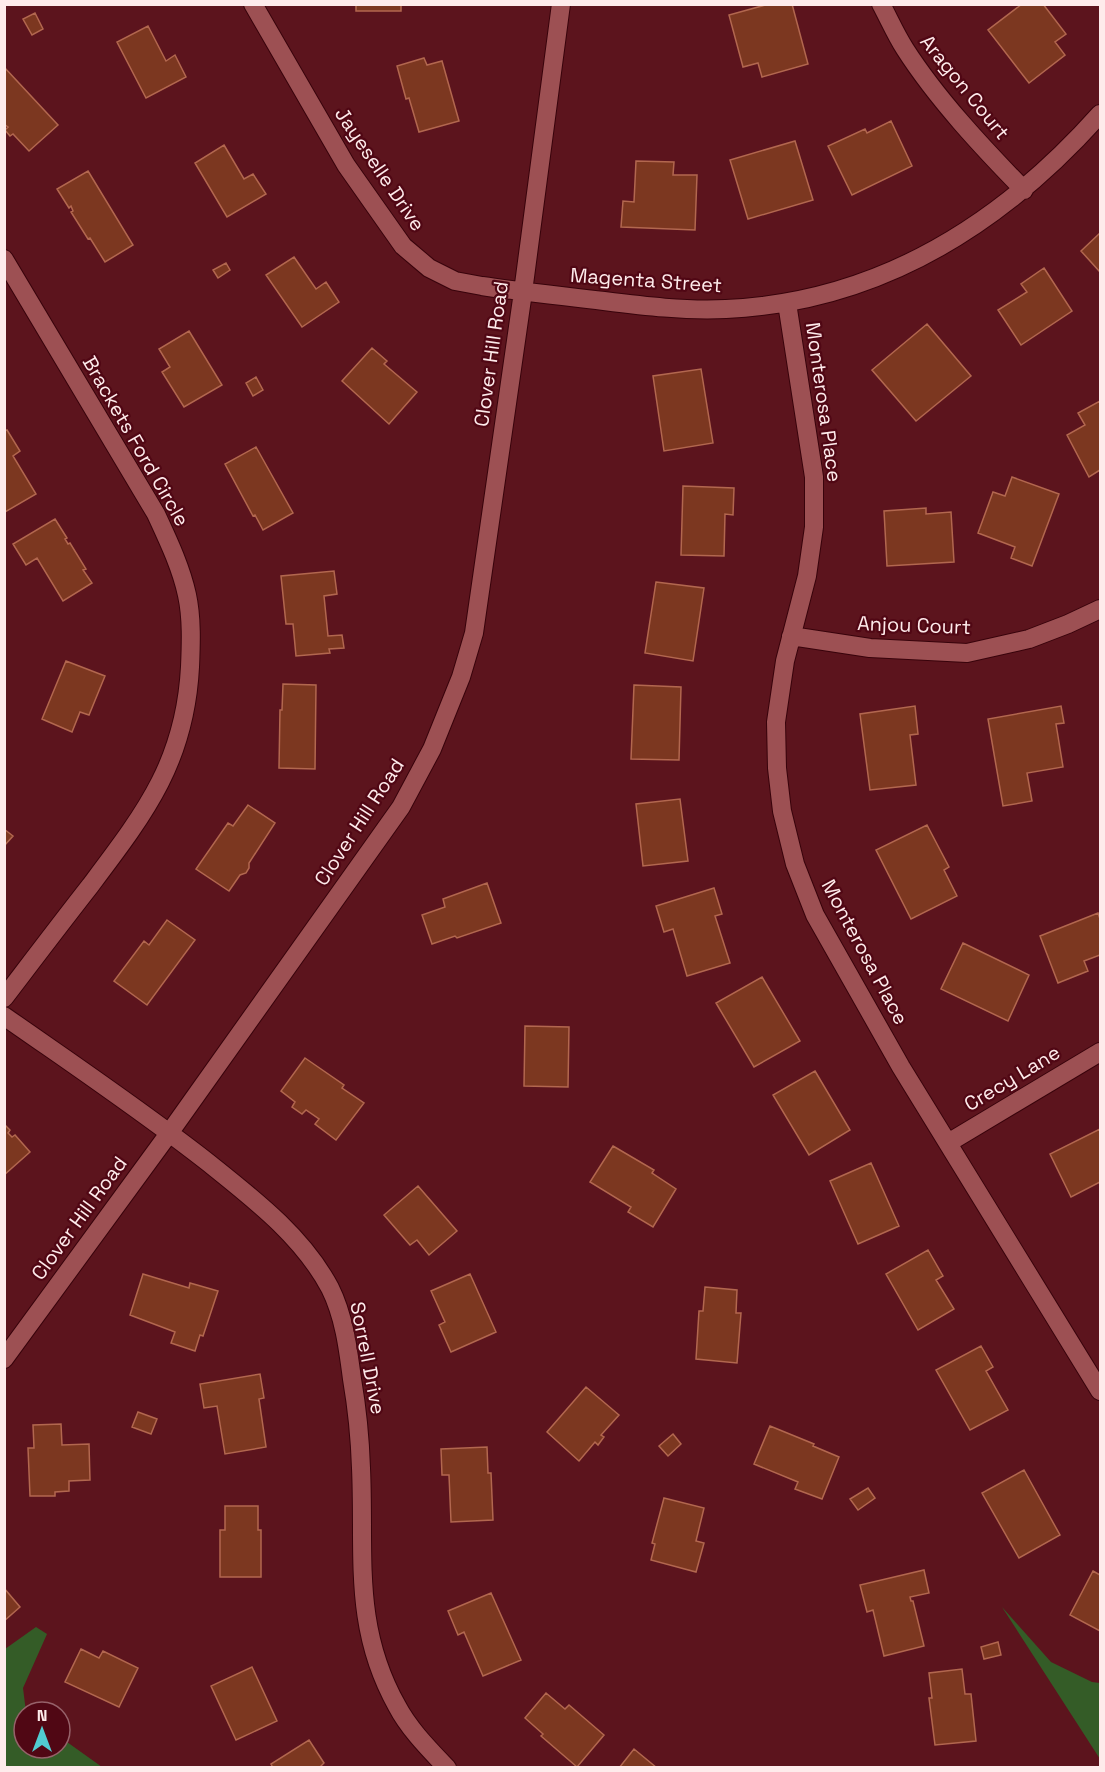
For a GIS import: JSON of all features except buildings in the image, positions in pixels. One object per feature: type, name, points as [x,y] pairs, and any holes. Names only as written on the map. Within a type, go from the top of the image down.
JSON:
[{"type":"street","name":"Jayeselle Drive","points":[[253,4],[346,165],[403,246],[429,268],[455,281],[523,292]]},
{"type":"street","name":"Clover Hill Road","points":[[4,1359],[170,1132],[401,807],[432,749],[461,677],[474,633],[523,292],[561,4]]},
{"type":"street","name":"Aragon Court","points":[[881,4],[905,48],[929,82],[996,161],[1024,190]]},
{"type":"street","name":"Magenta Street","points":[[523,292],[660,308],[725,310],[787,303],[838,291],[882,276],[914,261],[980,223],[1024,190],[1069,149],[1101,114]]},
{"type":"street","name":"Brackets Ford Circle","points":[[4,259],[156,514],[176,559],[187,596],[191,646],[189,688],[183,723],[172,759],[156,791],[136,825],[4,998]]},
{"type":"street","name":"Monterosa Place","points":[[787,303],[814,477],[814,527],[807,576],[791,636],[776,722],[777,768],[782,811],[795,864],[815,915],[901,1067],[1101,1391]]},
{"type":"street","name":"Anjou Court","points":[[791,636],[870,648],[967,652],[1029,639],[1101,609]]},
{"type":"street","name":"Sorrell Drive","points":[[4,1016],[170,1132],[236,1185],[301,1244],[331,1289],[341,1315],[357,1408],[361,1468],[362,1593],[369,1635],[379,1668],[397,1708],[428,1748],[447,1767]]},
{"type":"street","name":"Crecy Lane","points":[[948,1143],[1101,1052]]},
{"type":"green space","points":[[1002,1607],[1051,1662],[1092,1682],[1100,1683],[1100,1759]]},
{"type":"green space","points":[[36,1627],[47,1634],[23,1688],[24,1700],[12,1700],[12,1760],[72,1760],[72,1746],[102,1767],[5,1767],[5,1649]]}]
